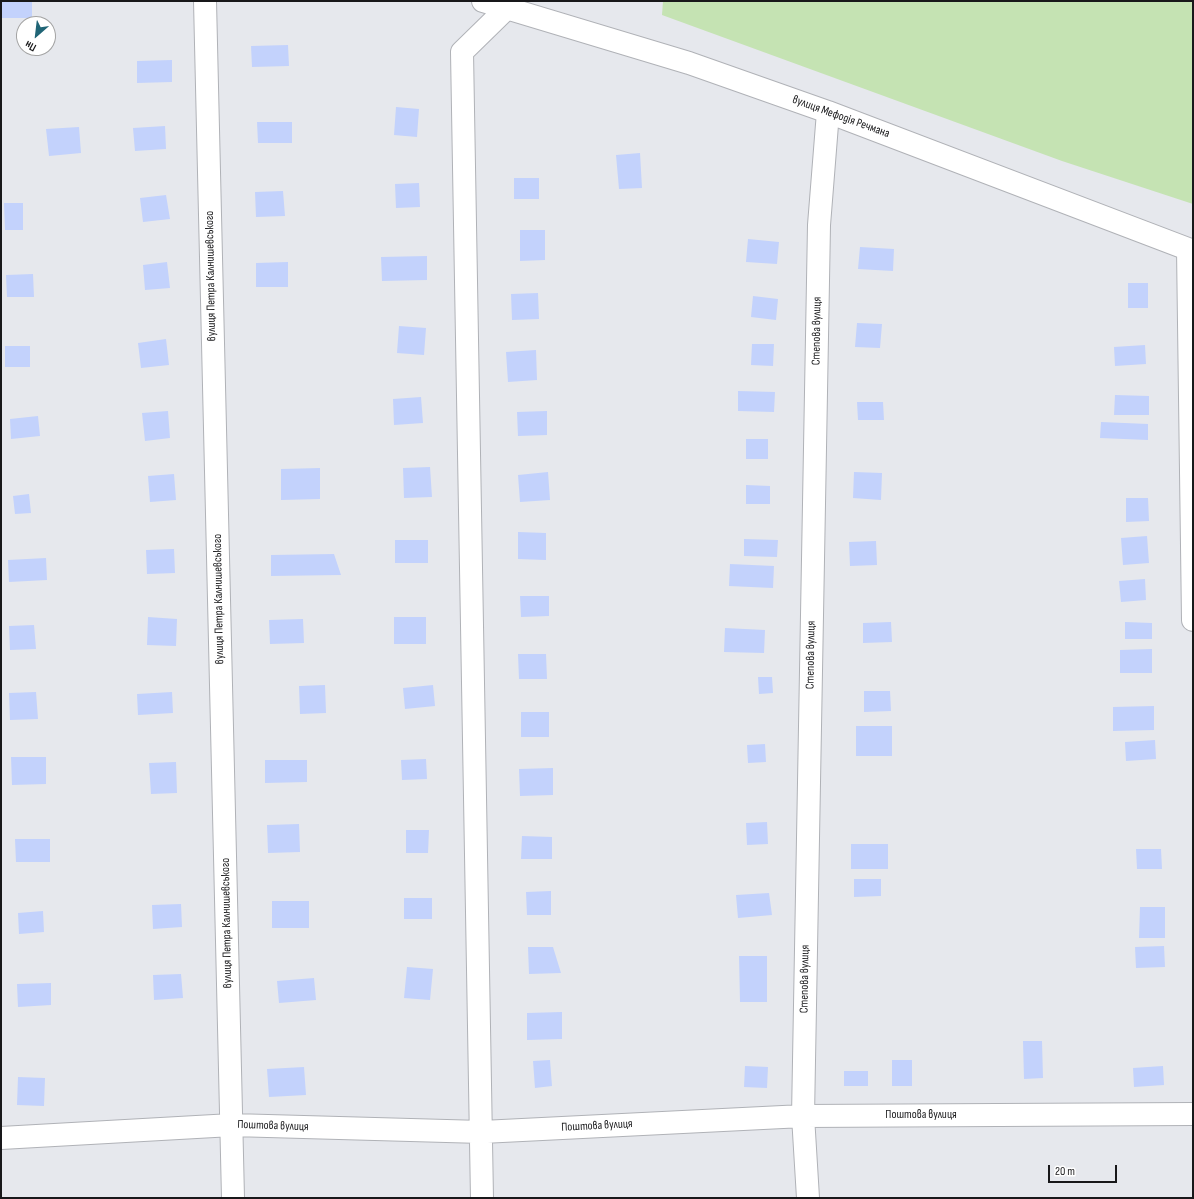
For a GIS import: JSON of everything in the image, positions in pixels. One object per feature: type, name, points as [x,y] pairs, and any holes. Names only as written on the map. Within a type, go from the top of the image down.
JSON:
[{"type":"street","name":"вулиця Петра Калнишевського","points":[[205,1],[233,1198]]},
{"type":"street","name":"вулиця Мефодія Речмана","points":[[483,1],[507,5],[689,63],[828,112],[1191,250]]},
{"type":"street","points":[[482,1198],[462,52],[507,5]]},
{"type":"street","name":"Степова вулиця","points":[[808,1198],[803,1116],[819,225],[828,112]]},
{"type":"street","points":[[1191,250],[1193,620]]},
{"type":"street","name":"Поштова вулиця","points":[[1,1138],[232,1125],[482,1132],[803,1116],[1193,1114]]},
{"type":"green space","points":[[663,1],[1193,1],[1193,204],[1062,161],[662,15]]},
{"type":"building","points":[[1,1],[32,1],[32,16],[1,18]]},
{"type":"building","points":[[288,45],[289,66],[252,67],[251,46]]},
{"type":"building","points":[[172,60],[172,82],[137,83],[137,61]]},
{"type":"building","points":[[396,107],[419,109],[417,137],[394,135]]},
{"type":"building","points":[[257,122],[292,122],[292,143],[258,143]]},
{"type":"building","points":[[165,126],[166,149],[135,151],[133,128]]},
{"type":"building","points":[[79,127],[81,153],[49,156],[46,129]]},
{"type":"building","points":[[640,153],[642,188],[619,189],[616,155]]},
{"type":"building","points":[[514,178],[539,178],[539,199],[514,199]]},
{"type":"building","points":[[419,183],[420,207],[396,208],[395,184]]},
{"type":"building","points":[[283,191],[285,216],[256,217],[255,192]]},
{"type":"building","points":[[166,195],[170,219],[143,222],[140,198]]},
{"type":"building","points":[[4,203],[23,203],[23,230],[5,230]]},
{"type":"building","points":[[520,230],[545,230],[545,260],[520,261]]},
{"type":"building","points":[[748,239],[779,242],[777,264],[746,262]]},
{"type":"building","points":[[860,247],[894,249],[893,271],[858,269]]},
{"type":"building","points":[[427,256],[427,280],[382,281],[381,257]]},
{"type":"building","points":[[167,262],[170,288],[145,290],[143,265]]},
{"type":"building","points":[[288,262],[288,287],[256,287],[256,263]]},
{"type":"building","points":[[33,274],[34,297],[7,297],[6,275]]},
{"type":"building","points":[[1128,283],[1148,283],[1148,308],[1128,308]]},
{"type":"building","points":[[538,293],[539,319],[512,320],[511,294]]},
{"type":"building","points":[[753,296],[778,299],[776,320],[751,317]]},
{"type":"building","points":[[857,323],[882,324],[880,348],[855,347]]},
{"type":"building","points":[[399,326],[426,328],[424,355],[397,353]]},
{"type":"building","points":[[166,339],[169,365],[141,368],[138,343]]},
{"type":"building","points":[[752,344],[774,344],[773,366],[751,365]]},
{"type":"building","points":[[1145,345],[1146,364],[1115,366],[1114,347]]},
{"type":"building","points":[[5,346],[30,346],[30,367],[5,367]]},
{"type":"building","points":[[536,350],[537,380],[508,382],[506,352]]},
{"type":"building","points":[[738,391],[775,392],[774,412],[738,411]]},
{"type":"building","points":[[1115,395],[1149,396],[1149,415],[1114,415]]},
{"type":"building","points":[[421,397],[423,423],[394,425],[393,399]]},
{"type":"building","points":[[857,402],[883,402],[884,420],[858,420]]},
{"type":"building","points":[[168,411],[170,438],[145,441],[142,413]]},
{"type":"building","points":[[547,411],[547,435],[518,436],[517,412]]},
{"type":"building","points":[[38,416],[40,436],[11,439],[10,419]]},
{"type":"building","points":[[1101,422],[1148,424],[1148,440],[1100,438]]},
{"type":"building","points":[[746,439],[768,439],[768,459],[746,459]]},
{"type":"building","points":[[430,467],[432,497],[404,498],[403,468]]},
{"type":"building","points":[[320,468],[320,499],[281,500],[281,469]]},
{"type":"building","points":[[548,472],[550,500],[520,502],[518,475]]},
{"type":"building","points":[[854,472],[882,473],[881,500],[853,498]]},
{"type":"building","points":[[174,474],[176,500],[150,502],[148,476]]},
{"type":"building","points":[[746,485],[770,486],[770,504],[746,504]]},
{"type":"building","points":[[29,494],[31,513],[15,514],[13,496]]},
{"type":"building","points":[[1126,498],[1148,498],[1149,521],[1126,522]]},
{"type":"building","points":[[518,532],[546,533],[546,560],[518,559]]},
{"type":"building","points":[[1147,536],[1149,563],[1123,565],[1121,538]]},
{"type":"building","points":[[744,539],[778,540],[777,557],[744,556]]},
{"type":"building","points":[[395,540],[428,540],[428,563],[395,563]]},
{"type":"building","points":[[876,541],[877,565],[850,566],[849,542]]},
{"type":"building","points":[[174,549],[175,573],[147,574],[146,550]]},
{"type":"building","points":[[334,554],[341,575],[271,576],[271,555]]},
{"type":"building","points":[[46,558],[47,580],[9,582],[8,560]]},
{"type":"building","points":[[730,564],[774,566],[773,588],[729,586]]},
{"type":"building","points":[[1145,579],[1146,600],[1121,602],[1119,581]]},
{"type":"building","points":[[520,596],[549,596],[549,616],[521,617]]},
{"type":"building","points":[[148,617],[177,619],[176,646],[147,645]]},
{"type":"building","points":[[394,617],[426,617],[426,644],[394,644]]},
{"type":"building","points":[[303,619],[304,643],[270,644],[269,620]]},
{"type":"building","points":[[891,622],[892,642],[863,643],[863,623]]},
{"type":"building","points":[[1125,622],[1152,623],[1152,639],[1125,639]]},
{"type":"building","points":[[34,625],[36,649],[10,650],[9,626]]},
{"type":"building","points":[[725,628],[765,630],[764,653],[724,652]]},
{"type":"building","points":[[1152,649],[1152,673],[1120,673],[1120,650]]},
{"type":"building","points":[[518,654],[546,654],[547,679],[519,679]]},
{"type":"building","points":[[758,677],[772,677],[773,693],[759,694]]},
{"type":"building","points":[[325,685],[326,713],[300,714],[299,686]]},
{"type":"building","points":[[433,685],[435,706],[405,709],[403,688]]},
{"type":"building","points":[[864,691],[890,691],[891,711],[864,712]]},
{"type":"building","points":[[36,692],[38,719],[10,720],[9,693]]},
{"type":"building","points":[[172,692],[173,713],[138,715],[137,694]]},
{"type":"building","points":[[1154,706],[1154,730],[1113,731],[1113,707]]},
{"type":"building","points":[[521,712],[549,712],[549,737],[521,737]]},
{"type":"building","points":[[856,726],[892,726],[892,756],[856,756]]},
{"type":"building","points":[[1155,740],[1156,759],[1126,761],[1125,742]]},
{"type":"building","points":[[765,744],[766,762],[748,763],[747,745]]},
{"type":"building","points":[[11,757],[46,757],[46,784],[12,785]]},
{"type":"building","points":[[426,759],[427,779],[402,780],[401,760]]},
{"type":"building","points":[[265,760],[307,760],[307,782],[265,783]]},
{"type":"building","points":[[176,762],[177,793],[151,794],[149,763]]},
{"type":"building","points":[[553,768],[553,795],[520,796],[519,769]]},
{"type":"building","points":[[767,822],[768,844],[747,845],[746,823]]},
{"type":"building","points":[[299,824],[300,852],[268,853],[267,825]]},
{"type":"building","points":[[406,830],[429,830],[428,853],[406,853]]},
{"type":"building","points":[[522,836],[552,837],[552,859],[521,859]]},
{"type":"building","points":[[15,839],[50,839],[50,862],[16,862]]},
{"type":"building","points":[[851,844],[888,844],[888,869],[851,869]]},
{"type":"building","points":[[1136,849],[1161,849],[1162,869],[1137,869]]},
{"type":"building","points":[[854,879],[881,879],[881,896],[854,897]]},
{"type":"building","points":[[551,891],[551,915],[527,915],[526,892]]},
{"type":"building","points":[[769,893],[772,915],[738,918],[736,895]]},
{"type":"building","points":[[404,898],[432,898],[432,919],[404,919]]},
{"type":"building","points":[[272,901],[309,901],[309,928],[272,928]]},
{"type":"building","points":[[181,904],[182,927],[153,929],[152,905]]},
{"type":"building","points":[[1140,907],[1165,907],[1165,938],[1139,938]]},
{"type":"building","points":[[43,911],[44,932],[19,934],[18,913]]},
{"type":"building","points":[[1164,946],[1165,967],[1136,968],[1135,947]]},
{"type":"building","points":[[528,947],[553,947],[561,973],[529,974]]},
{"type":"building","points":[[739,956],[767,956],[767,1002],[740,1002]]},
{"type":"building","points":[[407,967],[433,969],[430,1000],[404,998]]},
{"type":"building","points":[[181,974],[183,998],[154,1000],[153,975]]},
{"type":"building","points":[[314,978],[316,1000],[279,1003],[277,981]]},
{"type":"building","points":[[51,983],[51,1005],[18,1007],[17,984]]},
{"type":"building","points":[[562,1012],[562,1039],[527,1040],[527,1013]]},
{"type":"building","points":[[1023,1041],[1042,1041],[1043,1078],[1024,1079]]},
{"type":"building","points":[[550,1060],[552,1086],[535,1088],[533,1061]]},
{"type":"building","points":[[892,1060],[912,1060],[912,1086],[892,1086]]},
{"type":"building","points":[[745,1066],[768,1067],[767,1088],[744,1087]]},
{"type":"building","points":[[1163,1066],[1164,1085],[1134,1087],[1133,1068]]},
{"type":"building","points":[[304,1067],[306,1095],[269,1097],[267,1069]]},
{"type":"building","points":[[844,1071],[868,1071],[868,1086],[844,1086]]},
{"type":"building","points":[[18,1077],[45,1078],[44,1106],[17,1105]]}]
